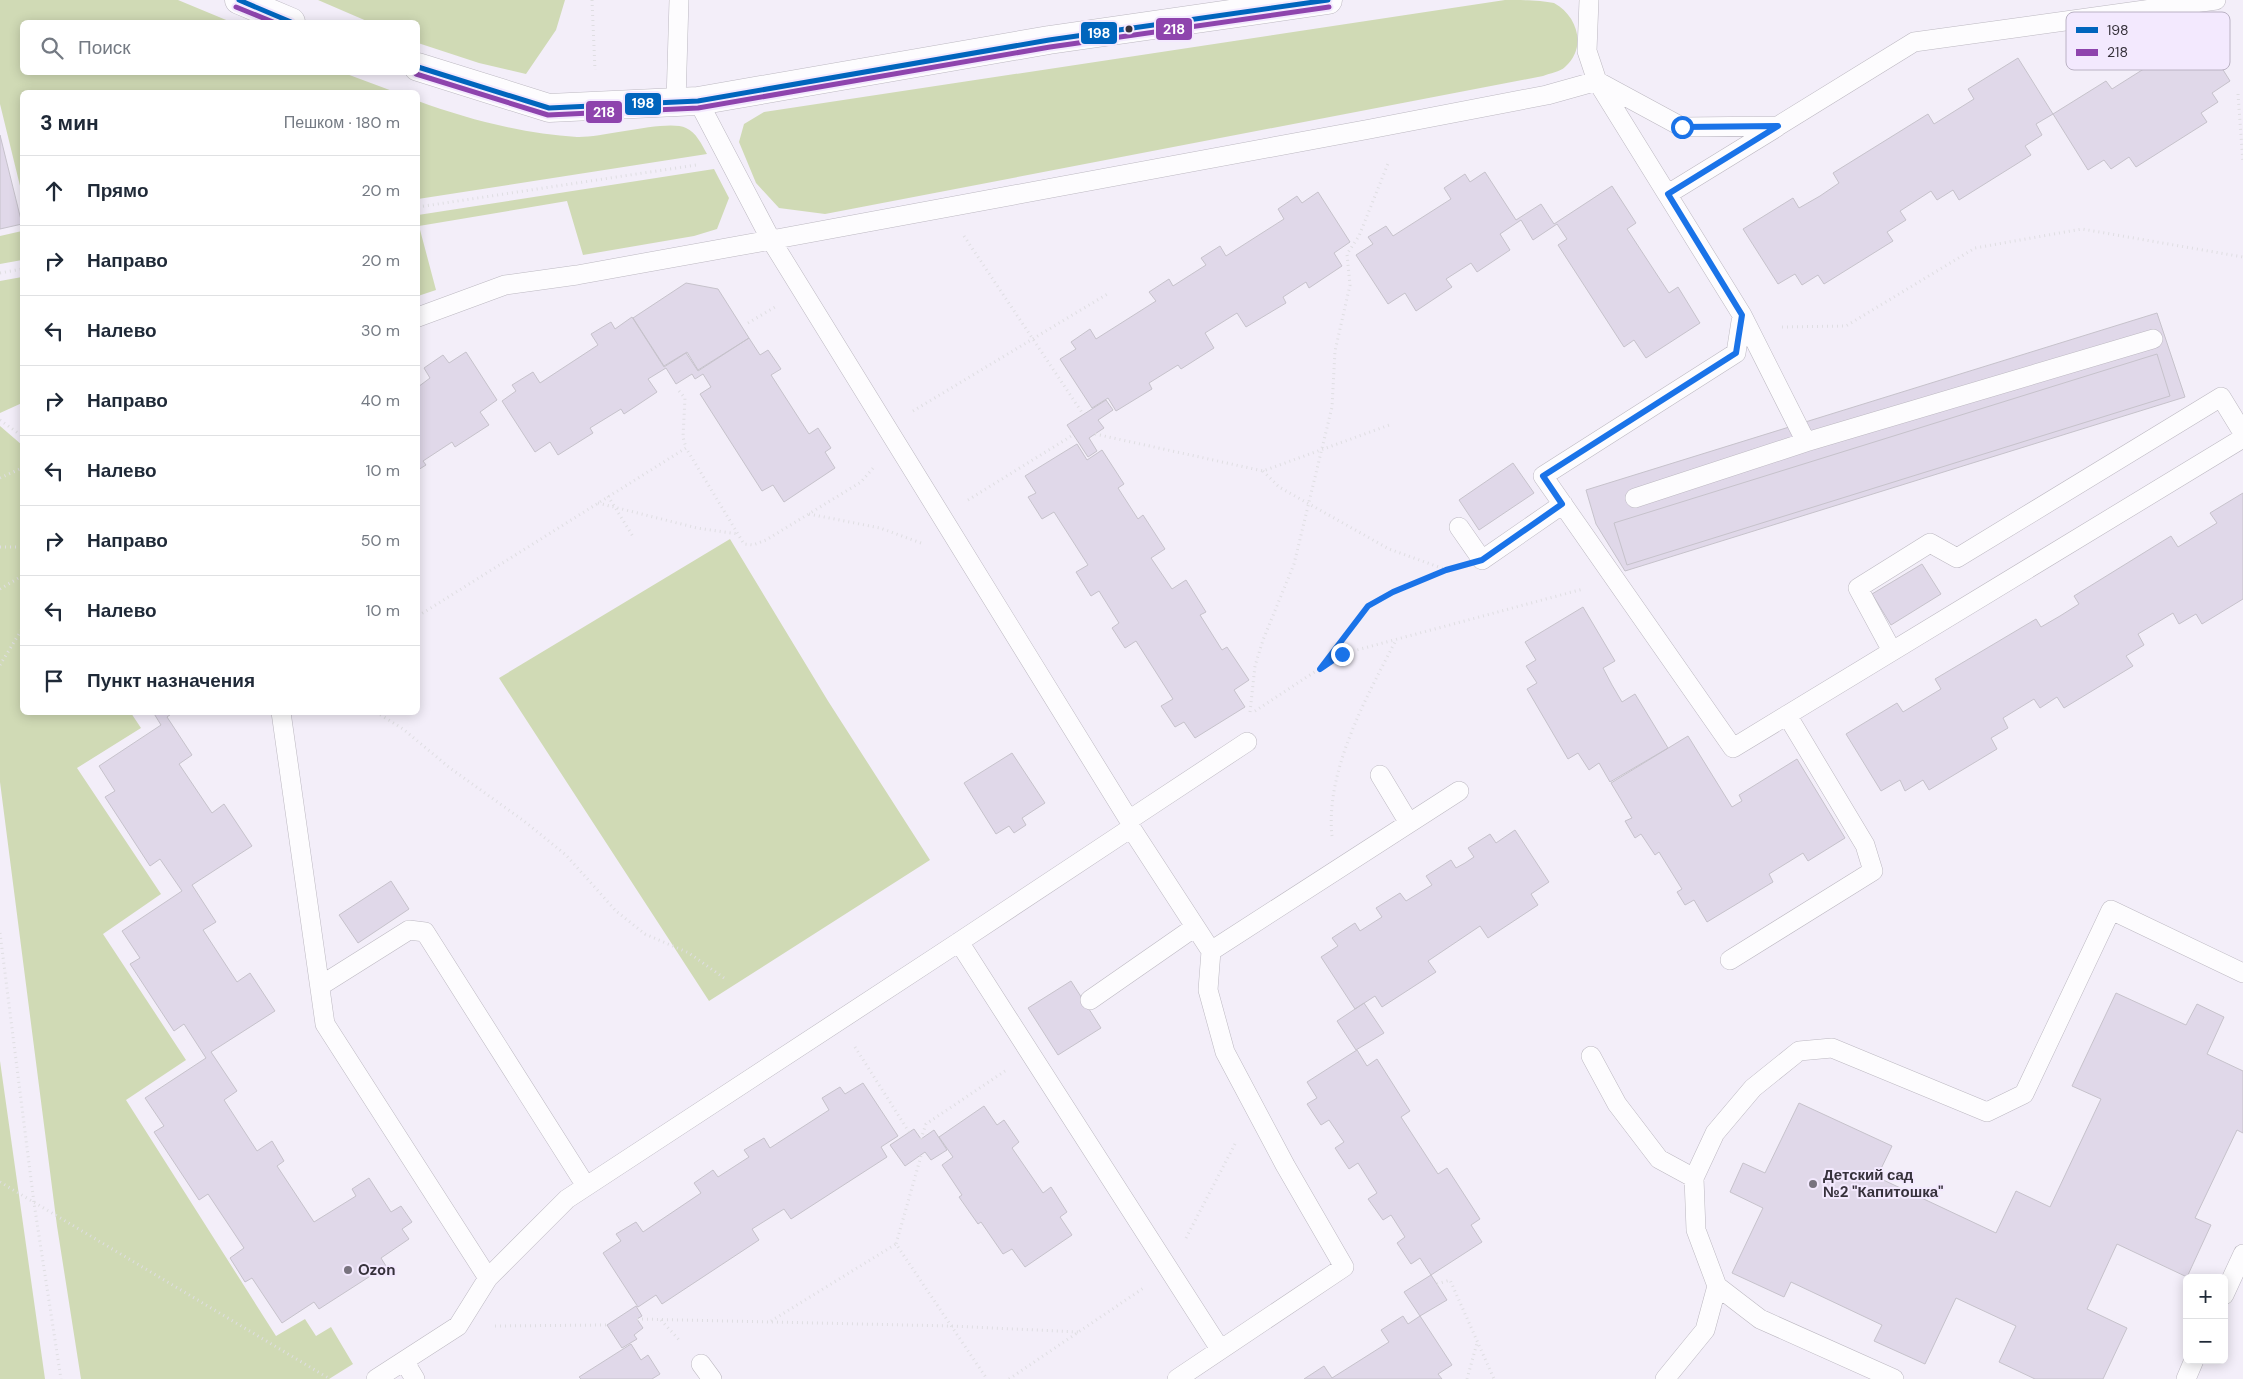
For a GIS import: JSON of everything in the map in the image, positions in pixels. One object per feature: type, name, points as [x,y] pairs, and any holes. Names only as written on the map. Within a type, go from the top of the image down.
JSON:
[{"type":"main road","points":[[239,0],[286,20]]},
{"type":"main road","points":[[420,68],[549,108],[687,102],[1049,40],[1328,0]]},
{"type":"lane","points":[[679,0],[687,102],[728,160],[771,240],[1130,824],[1211,951],[1208,990],[1225,1052],[1285,1165],[1344,1267],[1177,1379]]},
{"type":"lane","points":[[1589,0],[1587,51],[1597,81],[1742,315],[1806,442]]},
{"type":"lane","points":[[2130,12],[2216,0]]},
{"type":"lane","points":[[1668,194],[1914,42],[2066,21]]},
{"type":"lane","points":[[420,317],[505,285],[577,275],[945,208],[1547,95],[1597,81],[1682,127],[1778,126]]},
{"type":"lane","points":[[1742,315],[1736,353],[1543,476],[1733,748],[2243,438]]},
{"type":"lane","points":[[1635,498],[1806,442],[2153,339]]},
{"type":"lane","points":[[1892,651],[1858,588],[1930,543],[1957,558],[2221,398],[2243,433]]},
{"type":"lane","points":[[1459,527],[1482,560],[1562,504]]},
{"type":"lane","points":[[281,715],[326,1024],[488,1278]]},
{"type":"lane","points":[[1730,960],[1873,871],[1865,845],[1787,715]]},
{"type":"lane","points":[[376,1379],[458,1326],[488,1278],[567,1199],[960,942],[1247,742]]},
{"type":"lane","points":[[1380,775],[1410,823]]},
{"type":"lane","points":[[1211,951],[1459,791]]},
{"type":"lane","points":[[1894,1379],[1760,1318],[1717,1286],[1696,1230],[1694,1178],[1715,1133],[1753,1088],[1799,1052],[1832,1048],[1987,1112],[2024,1094],[2111,910],[2243,973]]},
{"type":"lane","points":[[1090,1000],[1195,927]]},
{"type":"lane","points":[[320,986],[409,930],[425,932],[586,1186]]},
{"type":"lane","points":[[960,942],[1220,1350]]},
{"type":"lane","points":[[1591,1056],[1617,1104],[1659,1159],[1694,1178]]},
{"type":"lane","points":[[2228,1286],[2243,1254]]},
{"type":"lane","points":[[1665,1379],[1705,1330],[1717,1286]]},
{"type":"lane","points":[[404,1361],[415,1379]]},
{"type":"lane","points":[[2186,1379],[2192,1364]]},
{"type":"path","points":[[592,0],[596,105]]},
{"type":"path","points":[[2238,94],[2243,163]]},
{"type":"path","points":[[420,207],[728,160]]},
{"type":"path","points":[[1389,161],[1359,236],[1348,254],[1350,285],[1335,351],[1332,408],[1294,564],[1263,640],[1255,666],[1250,715],[1342,654],[1616,580]]},
{"type":"path","points":[[945,208],[1034,338],[1083,414]]},
{"type":"path","points":[[1742,315],[1760,327],[1846,326],[1975,248],[2082,229],[2243,257]]},
{"type":"path","points":[[0,273],[20,269]]},
{"type":"path","points":[[886,426],[1109,293]]},
{"type":"path","points":[[679,391],[685,398],[682,437],[686,448],[744,544],[753,545],[766,540],[860,482],[896,443]]},
{"type":"path","points":[[0,420],[20,435]]},
{"type":"path","points":[[1095,434],[1263,471],[1392,424]]},
{"type":"path","points":[[942,517],[1074,435]]},
{"type":"path","points":[[420,615],[686,448]]},
{"type":"path","points":[[0,478],[20,469]]},
{"type":"path","points":[[1263,471],[1279,487],[1389,548],[1446,570]]},
{"type":"path","points":[[608,496],[634,538]]},
{"type":"path","points":[[598,503],[698,528],[738,534]]},
{"type":"path","points":[[808,514],[880,528],[923,544],[965,553]]},
{"type":"path","points":[[0,547],[20,547]]},
{"type":"path","points":[[1320,669],[1368,606],[1393,592],[1446,570],[1482,560]]},
{"type":"path","points":[[0,589],[20,577]]},
{"type":"path","points":[[420,611],[424,612]]},
{"type":"path","points":[[0,665],[20,632]]},
{"type":"path","points":[[1338,869],[1332,833],[1334,792],[1348,741],[1396,640]]},
{"type":"path","points":[[381,715],[403,729],[450,768],[524,821],[566,855],[616,911],[645,934],[689,953],[724,978]]},
{"type":"path","points":[[0,934],[34,1203],[60,1379]]},
{"type":"path","points":[[838,1021],[909,1132]]},
{"type":"path","points":[[921,1139],[926,1124],[1031,1054]]},
{"type":"path","points":[[770,1322],[896,1244],[920,1156]]},
{"type":"path","points":[[0,1182],[330,1379]]},
{"type":"path","points":[[896,1244],[987,1379]]},
{"type":"path","points":[[1437,1284],[1450,1280],[1494,1379]]},
{"type":"path","points":[[637,1319],[951,1326],[1078,1332]]},
{"type":"path","points":[[458,1326],[607,1325]]},
{"type":"path","points":[[1467,1379],[1477,1342]]},
{"type":"green space","points":[[0,0],[178,0],[226,20],[20,20],[20,75],[349,75],[390,90],[20,90],[20,186],[0,104]]},
{"type":"green space","points":[[318,0],[565,0],[556,30],[526,74],[479,63],[420,44],[420,20],[364,20]]},
{"type":"green space","points":[[1505,0],[1554,3],[1569,16],[1574,24],[1578,42],[1572,59],[1563,69],[1543,76],[825,214],[779,208],[756,183],[739,142],[744,124],[764,112]]},
{"type":"green space","points":[[420,102],[496,125],[537,133],[577,137],[650,127],[677,126],[693,132],[707,154],[420,199]]},
{"type":"green space","points":[[714,169],[729,198],[717,229],[694,236],[583,255],[567,201],[420,226],[420,215]]},
{"type":"green space","points":[[420,230],[436,290],[420,295]]},
{"type":"green space","points":[[20,231],[20,260],[0,264],[0,236]]},
{"type":"green space","points":[[20,277],[20,404],[0,413],[0,281]]},
{"type":"green space","points":[[0,426],[20,443],[20,715],[132,715],[141,728],[77,768],[161,894],[103,934],[186,1060],[126,1100],[276,1336],[305,1319],[316,1336],[331,1327],[353,1364],[329,1379],[81,1379],[57,1226],[0,782]]},
{"type":"green space","points":[[730,539],[828,701],[930,860],[709,1001],[499,678]]},
{"type":"green space","points":[[0,1061],[45,1379],[0,1379]]},
{"type":"building","points":[[2018,58],[2053,114],[2036,124],[2042,135],[2025,146],[2031,155],[1959,200],[1953,190],[1937,200],[1931,191],[1900,211],[1906,220],[1887,232],[1893,241],[1824,284],[1818,275],[1802,285],[1795,274],[1778,284],[1743,229],[1793,198],[1799,208],[1820,196],[1839,183],[1833,173],[1928,114],[1934,124],[1974,99],[1968,89]]},
{"type":"building","points":[[2142,70],[2223,70],[2230,81],[2212,93],[2218,102],[2201,113],[2207,122],[2136,167],[2129,157],[2111,169],[2104,160],[2088,170],[2053,114],[2106,81],[2112,89]]},
{"type":"building","points":[[0,135],[20,216],[20,224],[0,229]]},
{"type":"building","points":[[1485,172],[1516,220],[1541,204],[1554,224],[1612,186],[1636,223],[1627,229],[1669,293],[1678,287],[1700,323],[1646,358],[1634,340],[1624,347],[1558,245],[1567,239],[1557,224],[1533,240],[1521,220],[1500,234],[1510,250],[1477,272],[1471,263],[1446,279],[1452,287],[1416,311],[1405,293],[1388,304],[1356,255],[1373,244],[1368,237],[1386,226],[1393,236],[1451,199],[1444,188],[1465,174],[1470,182]]},
{"type":"building","points":[[1318,192],[1350,242],[1334,253],[1342,266],[1309,288],[1306,282],[1283,297],[1286,303],[1246,327],[1237,313],[1205,333],[1214,348],[1181,369],[1178,365],[1149,383],[1152,389],[1116,411],[1108,398],[1092,408],[1060,359],[1076,349],[1071,342],[1090,329],[1096,339],[1156,301],[1149,292],[1169,279],[1173,286],[1206,265],[1201,258],[1220,246],[1226,256],[1284,219],[1278,209],[1297,196],[1302,203]]},
{"type":"building","points":[[686,283],[718,289],[749,338],[698,370],[687,352],[664,366],[633,318]]},
{"type":"building","points":[[2157,313],[2185,397],[1625,571],[1596,524],[1586,490]]},
{"type":"building","points":[[632,317],[664,367],[686,353],[698,371],[749,338],[760,355],[768,350],[781,369],[771,375],[809,434],[818,428],[831,448],[825,452],[835,468],[784,502],[773,485],[762,491],[700,394],[711,387],[703,374],[695,379],[692,374],[676,384],[666,368],[648,379],[657,392],[624,414],[621,409],[590,428],[593,433],[558,455],[550,442],[535,452],[502,401],[516,391],[512,385],[533,372],[540,383],[598,345],[591,334],[611,322],[615,329]]},
{"type":"building","points":[[466,352],[497,400],[480,412],[489,425],[455,447],[452,442],[423,461],[426,465],[420,469],[420,386],[430,378],[424,368],[443,355],[449,363]]},
{"type":"building","points":[[2157,354],[2170,396],[1627,565],[1614,523]]},
{"type":"building","points":[[1106,400],[1113,410],[1098,420],[1104,428],[1089,438],[1097,451],[1088,457],[1067,425]]},
{"type":"building","points":[[1077,444],[1087,460],[1102,450],[1124,484],[1118,488],[1138,519],[1143,515],[1165,549],[1151,558],[1172,589],[1186,580],[1206,612],[1200,615],[1222,650],[1227,647],[1249,680],[1234,690],[1245,707],[1195,738],[1184,722],[1175,727],[1161,706],[1173,699],[1136,641],[1125,648],[1112,628],[1119,623],[1099,591],[1091,596],[1076,572],[1088,565],[1054,512],[1042,519],[1028,497],[1036,493],[1025,476]]},
{"type":"building","points":[[1513,463],[1534,493],[1479,530],[1459,500]]},
{"type":"building","points":[[2243,493],[2243,599],[2202,624],[2196,614],[2179,624],[2173,613],[2138,634],[2144,645],[2126,656],[2133,666],[2064,708],[2057,697],[2040,708],[2034,699],[2003,718],[2008,728],[1991,738],[1997,749],[1929,790],[1923,780],[1905,791],[1900,780],[1881,791],[1846,734],[1897,703],[1903,712],[1941,689],[1935,679],[2036,619],[2041,627],[2060,616],[2079,604],[2074,596],[2171,536],[2178,547],[2217,523],[2210,513]]},
{"type":"building","points":[[1922,564],[1941,594],[1891,625],[1872,594]]},
{"type":"building","points":[[1583,607],[1615,661],[1603,668],[1622,702],[1635,694],[1668,748],[1610,782],[1599,763],[1589,770],[1578,753],[1568,759],[1527,689],[1537,683],[1526,666],[1536,660],[1525,642]]},
{"type":"building","points":[[155,715],[170,715],[167,717],[192,755],[179,764],[212,813],[224,804],[252,846],[192,885],[216,922],[203,930],[237,982],[250,973],[275,1011],[211,1052],[237,1091],[224,1100],[257,1151],[272,1141],[284,1161],[277,1166],[314,1222],[356,1196],[352,1189],[369,1178],[391,1212],[401,1206],[412,1222],[402,1229],[409,1239],[381,1258],[386,1266],[319,1309],[314,1302],[282,1323],[252,1278],[245,1282],[230,1258],[244,1248],[208,1194],[199,1200],[154,1132],[164,1126],[145,1098],[206,1058],[184,1024],[174,1031],[130,964],[140,958],[122,931],[182,891],[160,859],[150,866],[105,797],[115,791],[99,766],[161,725]]},
{"type":"building","points":[[1688,736],[1732,807],[1742,801],[1739,795],[1797,759],[1845,838],[1808,861],[1803,853],[1769,874],[1773,882],[1707,922],[1694,900],[1685,905],[1677,892],[1682,889],[1659,852],[1655,855],[1641,834],[1635,838],[1625,821],[1632,818],[1611,783]]},
{"type":"building","points":[[1012,753],[1045,803],[1022,818],[1026,825],[1014,833],[1009,826],[996,834],[964,783]]},
{"type":"building","points":[[1515,830],[1549,882],[1531,894],[1538,905],[1488,938],[1480,926],[1428,961],[1436,972],[1382,1007],[1375,996],[1355,1009],[1321,957],[1338,946],[1332,938],[1355,923],[1360,931],[1382,917],[1376,908],[1400,893],[1406,901],[1432,885],[1426,876],[1451,860],[1456,868],[1465,863],[1474,857],[1468,848],[1490,834],[1496,843]]},
{"type":"building","points":[[391,881],[409,909],[358,943],[339,915]]},
{"type":"building","points":[[1071,981],[1101,1028],[1058,1055],[1028,1008]]},
{"type":"building","name":"Детский сад №2 \"Капитошка\"","points":[[2116,993],[2186,1025],[2197,1004],[2224,1017],[2207,1054],[2243,1071],[2243,1133],[2237,1130],[2195,1218],[2211,1225],[2188,1274],[2183,1275],[2117,1244],[2087,1309],[2127,1328],[2103,1379],[2035,1379],[1999,1362],[2016,1326],[1956,1298],[1925,1364],[1874,1341],[1882,1325],[1791,1282],[1784,1297],[1732,1273],[1763,1208],[1730,1192],[1743,1163],[1765,1173],[1799,1103],[1892,1146],[1877,1177],[1996,1233],[2016,1191],[2050,1207],[2101,1099],[2072,1086]]},
{"type":"building","points":[[1364,1003],[1384,1033],[1356,1050],[1337,1021]]},
{"type":"building","points":[[1357,1050],[1367,1066],[1377,1059],[1410,1111],[1401,1117],[1438,1174],[1447,1168],[1480,1219],[1471,1225],[1482,1242],[1431,1275],[1420,1258],[1411,1264],[1397,1243],[1405,1237],[1391,1215],[1383,1220],[1368,1199],[1377,1193],[1358,1163],[1349,1169],[1335,1148],[1344,1142],[1329,1120],[1321,1125],[1307,1104],[1317,1098],[1307,1082]]},
{"type":"building","points":[[863,1083],[898,1136],[881,1147],[887,1157],[791,1219],[784,1209],[752,1229],[759,1240],[662,1304],[656,1295],[638,1307],[603,1253],[621,1241],[616,1234],[636,1222],[643,1232],[701,1193],[694,1183],[713,1170],[718,1177],[749,1157],[744,1150],[764,1138],[770,1148],[829,1110],[822,1098],[840,1087],[845,1094]]},
{"type":"building","points":[[984,1106],[997,1125],[1004,1120],[1019,1142],[1012,1148],[1043,1193],[1051,1187],[1067,1212],[1060,1217],[1072,1235],[1025,1267],[1012,1249],[1003,1254],[981,1222],[978,1224],[959,1197],[962,1195],[942,1165],[953,1157],[939,1137]]},
{"type":"building","points":[[914,1129],[921,1139],[934,1130],[947,1150],[931,1160],[925,1152],[905,1166],[890,1145]]},
{"type":"building","points":[[1431,1275],[1447,1300],[1420,1316],[1404,1292]]},
{"type":"building","points":[[636,1306],[642,1316],[637,1319],[643,1328],[634,1335],[637,1339],[622,1348],[607,1325]]},
{"type":"building","points":[[1403,1316],[1408,1324],[1420,1316],[1452,1365],[1438,1374],[1442,1379],[1304,1379],[1324,1366],[1332,1378],[1389,1342],[1381,1330]]},
{"type":"building","points":[[631,1344],[641,1360],[648,1355],[660,1374],[652,1379],[581,1379],[579,1377]]},
{"type":"transit line","name":"198","points":[[239,0],[286,20]]},
{"type":"transit line","name":"198","points":[[420,68],[549,108],[698,101],[1049,40],[1328,0]]},
{"type":"transit line","name":"218","points":[[236,7],[268,20]]},
{"type":"transit line","name":"218","points":[[419,75],[548,115],[698,108],[1050,47],[1329,7]]},
{"type":"place","name":"Детский сад №2 \"Капитошка\"","points":[[1813,1184]]},
{"type":"place","name":"Ozon","points":[[348,1270]]},
{"type":"route","points":[[1342,654],[1320,669],[1368,606],[1393,592],[1446,570],[1482,560],[1562,504],[1543,476],[1736,353],[1742,315],[1668,194],[1778,126],[1682,127]]}]
